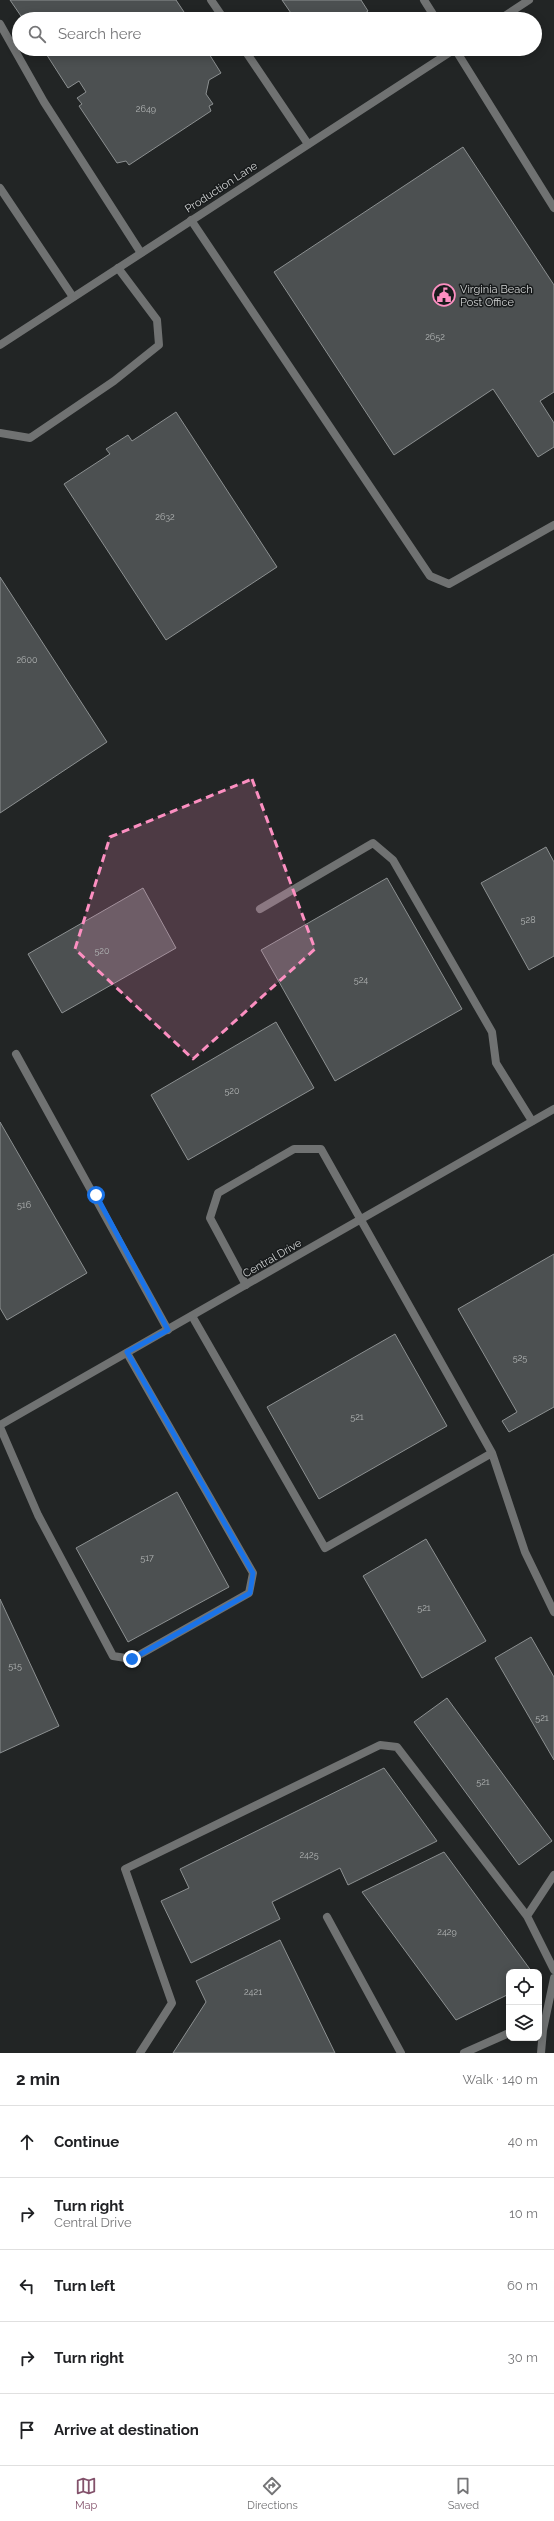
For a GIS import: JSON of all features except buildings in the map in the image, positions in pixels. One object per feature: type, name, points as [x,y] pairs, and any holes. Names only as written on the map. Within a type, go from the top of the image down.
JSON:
[{"type":"street","points":[[211,0],[219,12]]},
{"type":"street","points":[[424,0],[432,12]]},
{"type":"street","points":[[511,12],[529,0]]},
{"type":"street","points":[[0,24],[12,45]]},
{"type":"street","points":[[18,56],[44,102],[141,253]]},
{"type":"street","points":[[249,56],[308,144]]},
{"type":"street","name":"Production Lane","points":[[1,341],[73,297],[444,56]]},
{"type":"street","points":[[459,56],[554,208]]},
{"type":"street","points":[[0,188],[73,297]]},
{"type":"street","points":[[191,220],[430,576],[449,584],[554,525]]},
{"type":"street","points":[[0,433],[30,438],[114,381],[159,345],[158,320],[118,268]]},
{"type":"street","points":[[260,909],[373,843],[393,860],[489,1025],[492,1032],[496,1063],[532,1121]]},
{"type":"street","points":[[16,1054],[168,1330]]},
{"type":"street","name":"Central Drive","points":[[0,1426],[554,1109]]},
{"type":"street","points":[[246,1285],[210,1218],[218,1193],[294,1149],[321,1149],[360,1221],[492,1453],[525,1552],[554,1612]]},
{"type":"street","points":[[192,1316],[325,1548],[492,1453]]},
{"type":"street","points":[[0,1426],[38,1515],[112,1656],[132,1659],[250,1593],[253,1573],[127,1352]]},
{"type":"street","points":[[140,2053],[172,2003],[125,1869],[380,1745],[397,1747],[527,1916],[554,1970]]},
{"type":"street","points":[[527,1916],[554,1875]]},
{"type":"street","points":[[327,1917],[401,2053]]},
{"type":"street","points":[[542,2019],[554,1978]]},
{"type":"street","points":[[464,2053],[506,2034]]},
{"type":"street","points":[[540,2053],[541,2041]]},
{"type":"highlighted area","points":[[252,779],[315,949],[193,1059],[75,949],[110,837]]},
{"type":"place","name":"Virginia Beach Post Office","points":[[444,295]]},
{"type":"route","points":[[96,1195],[168,1330],[127,1352],[253,1573],[250,1593],[132,1659]]}]
